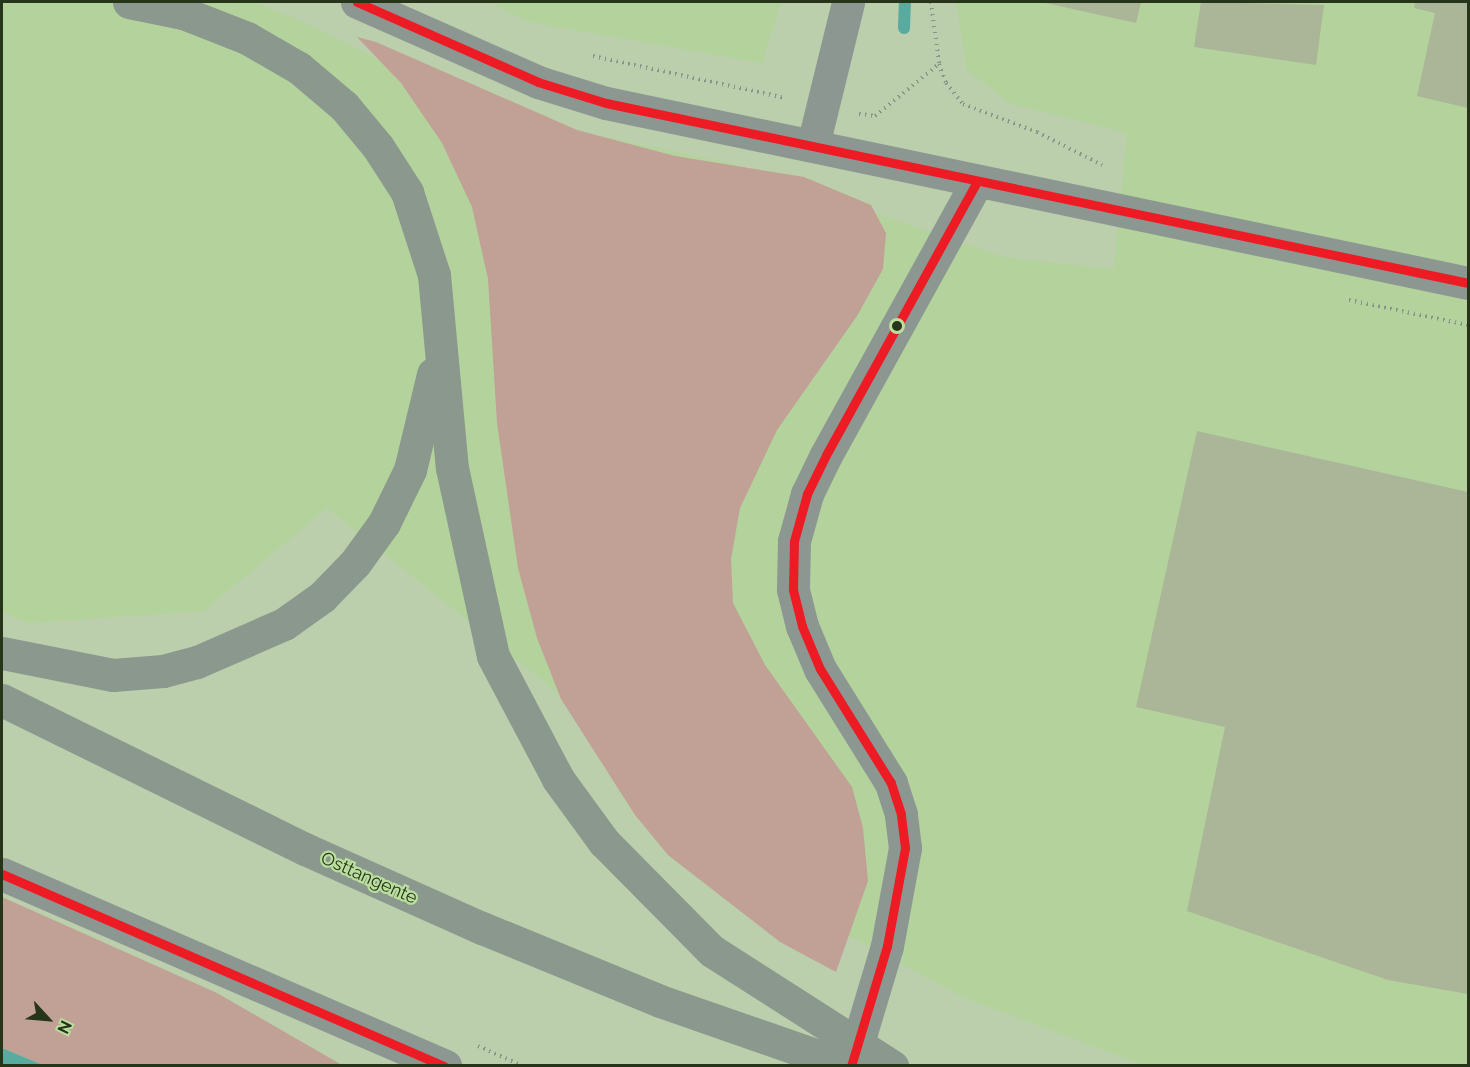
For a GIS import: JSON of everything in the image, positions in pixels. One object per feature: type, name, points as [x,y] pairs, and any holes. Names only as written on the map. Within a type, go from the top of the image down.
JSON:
[{"type":"main road","points":[[129,2],[183,14],[247,38],[298,68],[344,106],[378,147],[407,192],[431,265],[440,328],[452,468],[474,578],[493,656],[558,779],[603,842],[712,951],[775,994],[892,1065]]},
{"type":"main road","points":[[2,653],[113,675],[163,671],[235,647],[284,624],[322,597],[355,563],[378,531],[410,470],[429,407],[440,328]]},
{"type":"main road","name":"Osttangente","points":[[2,700],[305,849],[450,914],[660,1001],[849,1065]]},
{"type":"street","points":[[357,2],[538,82],[606,103],[1468,283]]},
{"type":"street","points":[[813,145],[848,2]]},
{"type":"street","points":[[849,1065],[887,946],[905,848],[901,814],[891,783],[820,669],[802,626],[793,589],[794,541],[807,494],[826,455],[977,181]]},
{"type":"street","points":[[2,874],[445,1065]]},
{"type":"path","points":[[931,2],[939,64],[946,83],[963,104],[1037,132],[1103,166]]},
{"type":"path","points":[[580,53],[731,84],[822,108],[875,116],[939,64]]},
{"type":"shaded area","points":[[2,2],[252,2],[299,20],[484,112],[734,164],[1003,257],[1114,269],[1127,133],[1009,103],[967,70],[956,2],[1468,2],[1468,1065],[1144,1065],[965,998],[827,924],[733,833],[327,508],[204,611],[26,623],[2,611]]},
{"type":"shaded area","points":[[488,2],[781,2],[762,63],[530,22]]},
{"type":"shaded area","points":[[357,37],[376,42],[577,130],[675,156],[804,177],[871,205],[886,233],[883,269],[857,316],[777,430],[740,508],[731,559],[733,603],[765,665],[852,787],[863,828],[868,881],[836,972],[780,942],[668,855],[635,815],[561,699],[537,638],[518,568],[497,423],[488,279],[472,207],[442,143],[401,83]]},
{"type":"shaded area","points":[[2,897],[217,993],[342,1065],[43,1065],[2,1048]]},
{"type":"water","points":[[2,1048],[43,1065],[2,1065]]},
{"type":"building","points":[[1041,2],[1141,2],[1136,23]]},
{"type":"building","points":[[1201,2],[1324,5],[1316,65],[1194,47]]},
{"type":"building","points":[[1415,2],[1468,2],[1468,108],[1417,96],[1435,13],[1414,8]]},
{"type":"building","points":[[1197,431],[1468,492],[1468,994],[1388,980],[1187,911],[1225,727],[1136,707]]},
{"type":"waterway","points":[[904,28],[905,2]]},
{"type":"transit line","points":[[357,2],[538,82],[606,103],[1468,283]]},
{"type":"transit line","points":[[851,1066],[887,946],[905,848],[901,814],[891,783],[820,669],[802,626],[793,589],[794,541],[807,494],[826,455],[977,181]]},
{"type":"transit line","points":[[2,874],[444,1066]]}]
